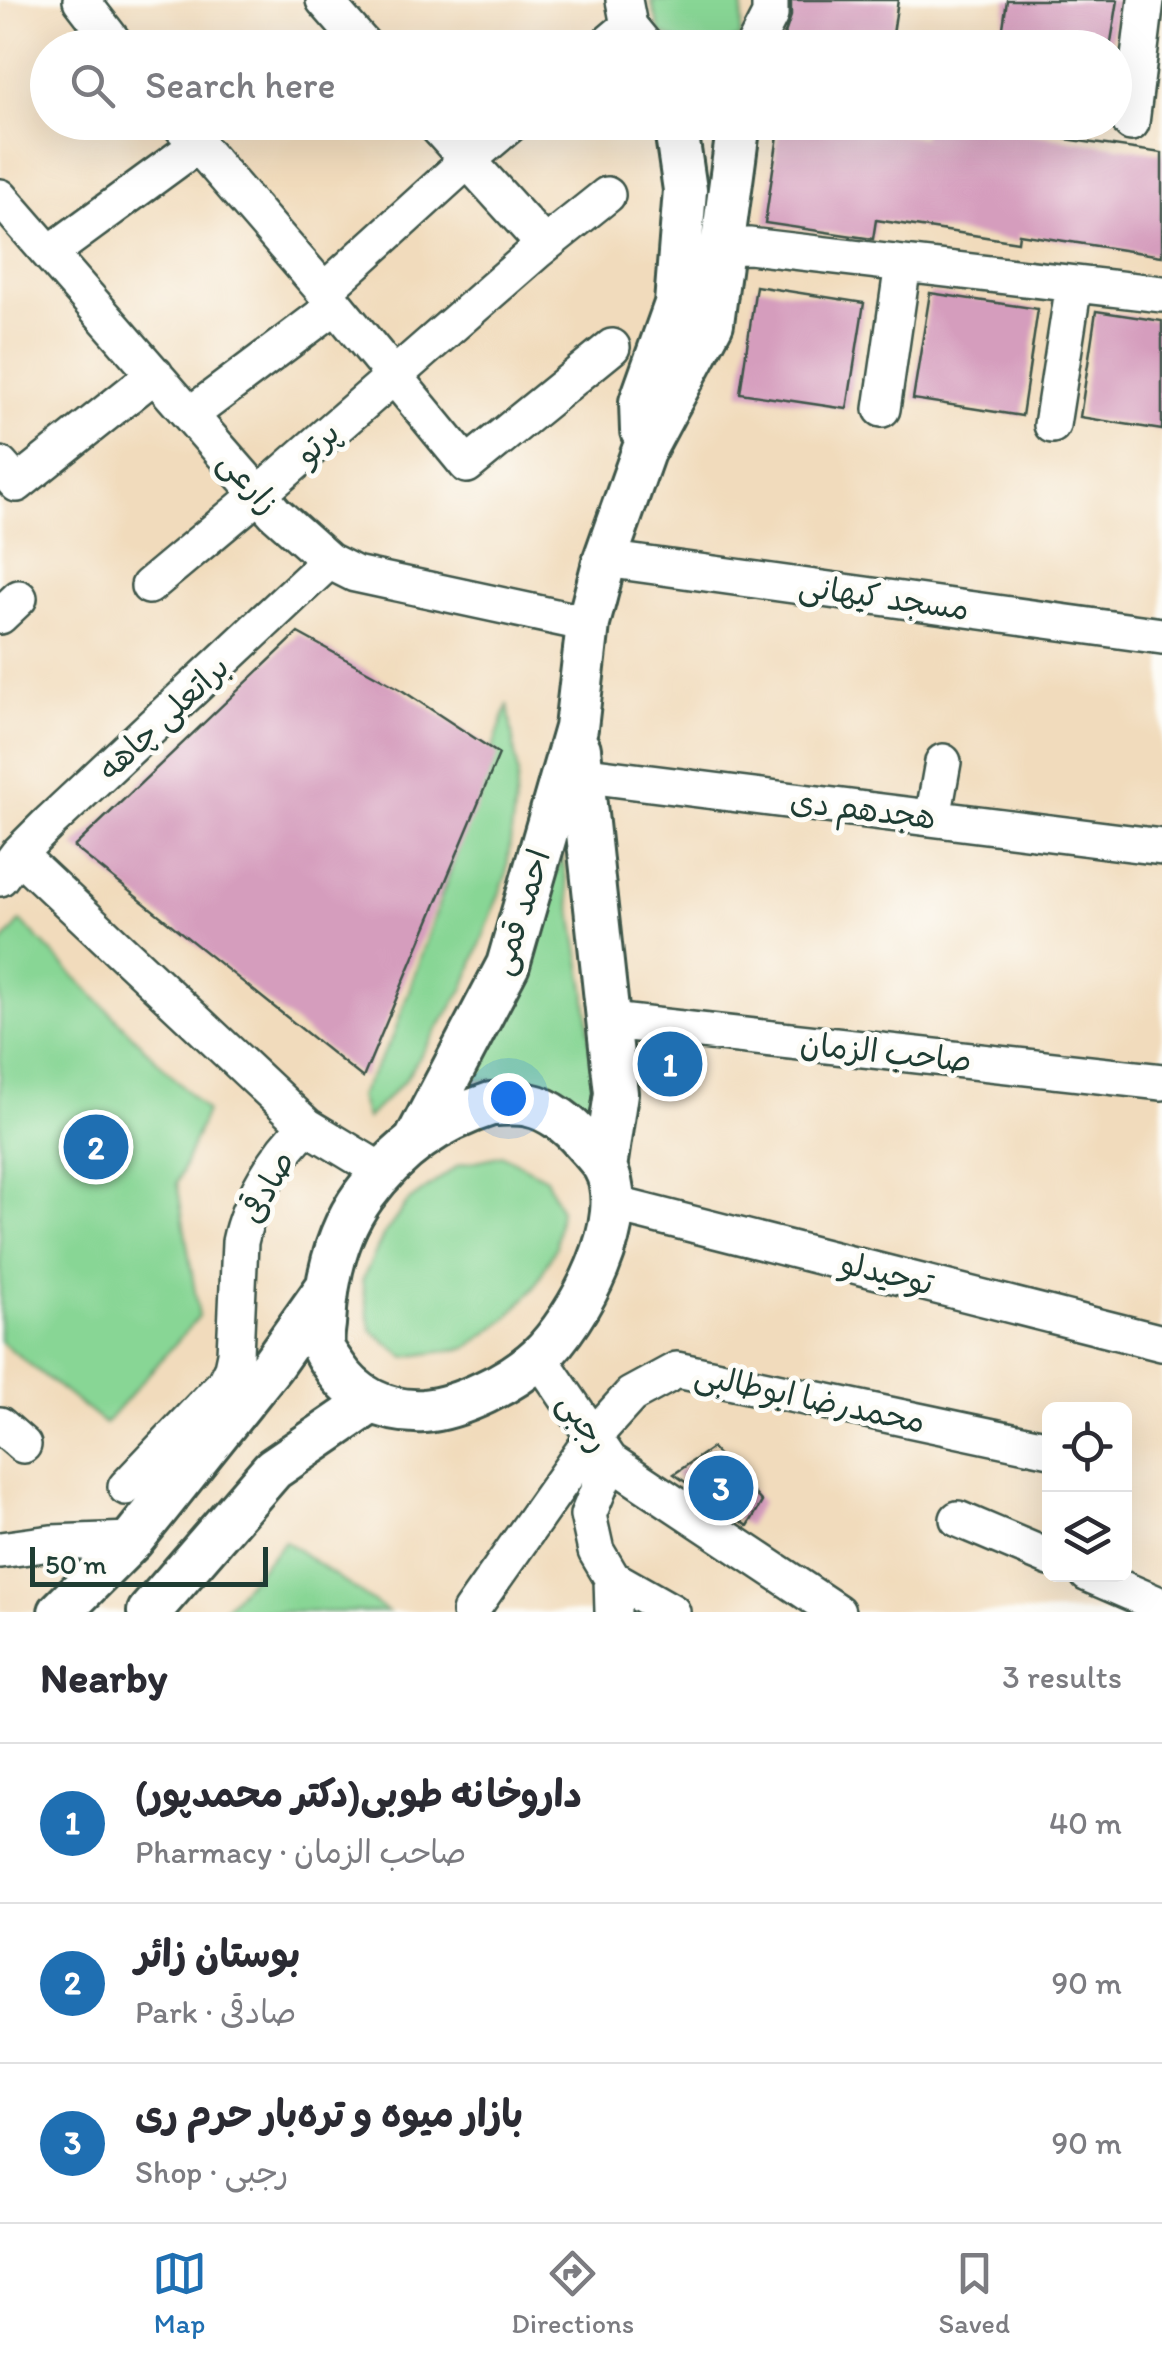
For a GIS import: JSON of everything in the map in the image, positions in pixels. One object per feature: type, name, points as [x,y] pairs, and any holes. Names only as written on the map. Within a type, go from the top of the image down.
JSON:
[{"type":"main road","points":[[643,452],[641,402],[676,304],[686,190],[678,140]]},
{"type":"main road","points":[[643,452],[712,323],[737,140]]},
{"type":"main road","name":"احمد قمی","points":[[416,1140],[508,965],[572,773],[588,624],[643,452]]},
{"type":"main road","name":"احمد قمی","points":[[572,773],[610,1021],[616,1094],[609,1186]]},
{"type":"main road","points":[[491,1104],[527,1104],[549,1112],[579,1136],[609,1186],[606,1243],[592,1281],[577,1309],[538,1358],[492,1390],[441,1410],[406,1412],[371,1402],[345,1383],[323,1348],[325,1290],[340,1240],[362,1197],[416,1140],[458,1114],[491,1104]]},
{"type":"main road","points":[[60,1612],[132,1540],[272,1365],[325,1290]]},
{"type":"main road","points":[[149,1612],[272,1469],[371,1402]]},
{"type":"street","points":[[81,0],[104,30]]},
{"type":"street","points":[[762,30],[770,15],[770,0]]},
{"type":"street","points":[[1136,123],[1146,0]]},
{"type":"street","points":[[343,7],[356,30]]},
{"type":"street","points":[[50,253],[180,140]]},
{"type":"street","points":[[192,140],[330,298],[467,465],[612,346]]},
{"type":"street","points":[[448,140],[539,239],[537,251]]},
{"type":"street","points":[[190,415],[330,298],[491,140]]},
{"type":"street","name":"پرتو","points":[[149,586],[607,195]]},
{"type":"street","name":"زارعی","points":[[0,197],[275,513],[329,560],[355,574],[588,624]]},
{"type":"street","points":[[722,247],[749,246],[1162,294]]},
{"type":"street","points":[[882,410],[903,264]]},
{"type":"street","points":[[1052,425],[1074,284]]},
{"type":"street","points":[[0,466],[17,484],[155,374]]},
{"type":"street","name":"مسجد کیهانی","points":[[606,559],[1162,636]]},
{"type":"street","name":"براتعلی چاهه","points":[[9,866],[49,823],[329,560]]},
{"type":"street","points":[[933,818],[943,762]]},
{"type":"street","name":"هجدهم دی","points":[[572,773],[1162,847]]},
{"type":"street","name":"صادقی","points":[[9,866],[306,1126],[280,1157],[244,1225],[232,1368],[224,1384],[126,1488]]},
{"type":"street","name":"صاحب الزمان","points":[[610,1021],[1162,1082]]},
{"type":"street","points":[[306,1126],[384,1172]]},
{"type":"street","name":"توحیدلو","points":[[609,1186],[1162,1343]]},
{"type":"street","name":"رجبی","points":[[538,1358],[602,1449],[837,1612]]},
{"type":"street","name":"محمدرضا ابوطالبی","points":[[602,1449],[631,1395],[676,1370],[1042,1448]]},
{"type":"street","points":[[602,1449],[588,1515],[612,1595],[672,1612]]},
{"type":"street","points":[[470,1612],[602,1449]]},
{"type":"street","points":[[958,1519],[1042,1555]]},
{"type":"street","points":[[0,1550],[51,1543],[132,1540]]},
{"type":"street","points":[[1106,1582],[1162,1606]]},
{"type":"green space","points":[[651,0],[743,0],[741,30],[659,30]]},
{"type":"green space","points":[[508,704],[518,776],[506,876],[464,988],[405,1080],[366,1119],[359,1096],[393,1037]]},
{"type":"green space","points":[[562,855],[585,989],[594,1085],[591,1110],[545,1088],[479,1080],[471,1071],[524,964]]},
{"type":"green space","points":[[21,921],[206,1111],[177,1183],[199,1316],[105,1424],[0,1341],[0,946]]},
{"type":"green space","points":[[503,1155],[546,1178],[560,1209],[556,1247],[534,1288],[505,1320],[467,1348],[405,1357],[371,1330],[362,1281],[383,1236],[408,1202],[459,1165]]},
{"type":"green space","points":[[285,1541],[388,1612],[221,1612]]},
{"type":"building","points":[[791,0],[898,0],[894,30],[786,30]]},
{"type":"building","points":[[1007,0],[1118,0],[1113,30],[1003,30]]},
{"type":"building","points":[[777,140],[1073,140],[1162,153],[1162,256],[1019,234],[1018,242],[876,220],[873,239],[765,223]]},
{"type":"building","points":[[756,286],[864,303],[847,409],[740,393]]},
{"type":"building","points":[[930,293],[1038,309],[1022,416],[913,399]]},
{"type":"building","points":[[1096,311],[1162,321],[1162,430],[1080,417]]},
{"type":"building","points":[[298,633],[400,689],[499,754],[363,1078],[74,847]]},
{"type":"building","points":[[712,1448],[762,1502],[748,1526],[674,1474]]},
{"type":"place","name":"داروخانه طوبی(دکتر محمدپور)","points":[[670,1064]]},
{"type":"place","name":"بوستان زائر","points":[[96,1147]]},
{"type":"place","name":"بازار میوه و تره‌بار حرم ری","points":[[721,1488]]}]
